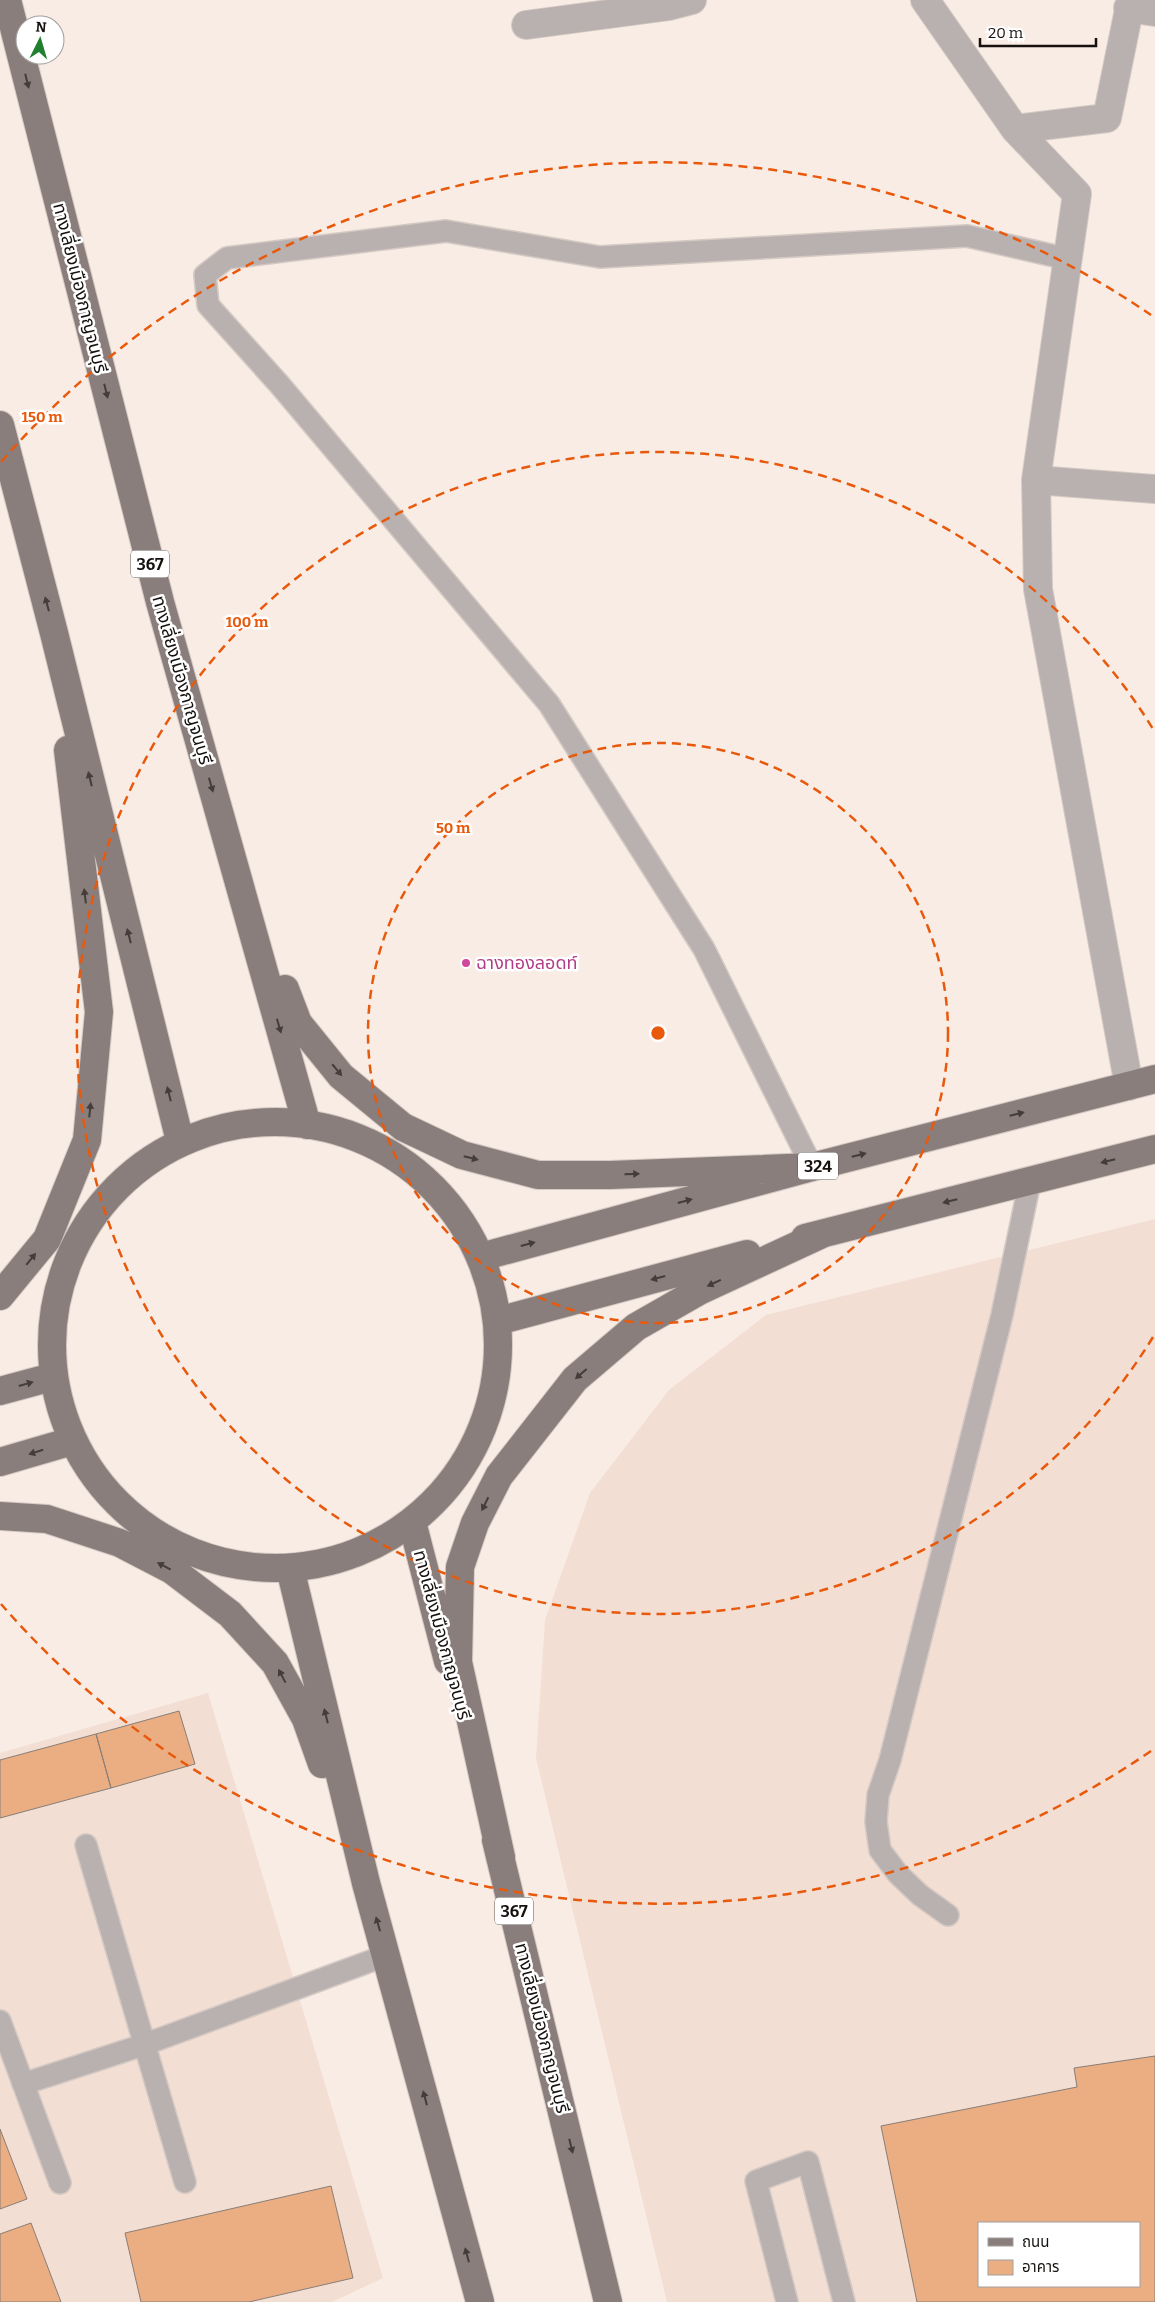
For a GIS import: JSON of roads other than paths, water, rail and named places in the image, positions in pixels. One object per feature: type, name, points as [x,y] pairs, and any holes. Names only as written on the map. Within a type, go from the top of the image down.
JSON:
[{"type":"main road","name":"ทางเลี่ยงเมืองกาญจนบุรี","points":[[7,0],[160,602],[307,1125]]},
{"type":"main road","points":[[0,425],[54,633],[180,1142]]},
{"type":"main road","points":[[0,1296],[47,1239],[87,1140],[99,1012],[54,633]]},
{"type":"main road","points":[[231,856],[298,1023],[341,1076],[403,1127],[462,1155],[538,1175],[812,1167]]},
{"type":"main road","name":"324","points":[[481,1257],[812,1167],[1155,1079]]},
{"type":"main road","points":[[272,1121],[332,1128],[380,1147],[422,1176],[456,1213],[481,1257],[498,1321],[494,1397],[464,1467],[412,1522],[354,1554],[290,1568],[236,1565],[185,1550],[139,1523],[100,1486],[72,1441],[59,1410],[52,1377],[53,1305],[77,1238],[121,1181],[180,1142],[230,1125],[272,1121]]},
{"type":"main road","points":[[498,1321],[822,1234],[1155,1149]]},
{"type":"main road","points":[[501,1857],[458,1662],[460,1567],[475,1523],[499,1476],[575,1379],[636,1327],[699,1291],[822,1234]]},
{"type":"main road","points":[[0,1391],[52,1377]]},
{"type":"main road","points":[[0,1462],[72,1441]]},
{"type":"main road","points":[[0,1516],[47,1519],[120,1543],[172,1570],[230,1614],[275,1662],[306,1719],[366,1883]]},
{"type":"main road","name":"ทางเลี่ยงเมืองกาญจนบุรี","points":[[412,1522],[501,1857],[608,2302]]},
{"type":"main road","points":[[290,1568],[366,1883],[480,2302]]},
{"type":"street","points":[[526,25],[669,6],[692,0]]},
{"type":"street","points":[[925,0],[1015,129],[1078,194],[1036,480],[1038,589],[1129,1086]]},
{"type":"street","points":[[1015,129],[1107,118],[1130,4],[1155,12]]},
{"type":"street","points":[[1036,480],[1155,489]]},
{"type":"lane","points":[[812,1167],[704,949],[549,704],[279,384],[208,305],[204,275],[227,258],[446,231],[600,256],[967,236],[1068,259]]},
{"type":"lane","points":[[948,1915],[920,1895],[898,1874],[880,1850],[876,1822],[878,1795],[890,1760],[1002,1315],[1030,1181]]},
{"type":"lane","points":[[86,1845],[185,2182]]},
{"type":"lane","points":[[23,2084],[146,2044],[387,1956]]},
{"type":"lane","points":[[0,2021],[60,2183]]},
{"type":"lane","points":[[787,2302],[756,2181],[808,2162],[844,2302]]},
{"type":"place","name":"ฉางทองลอดท์","points":[[466,963]]}]
